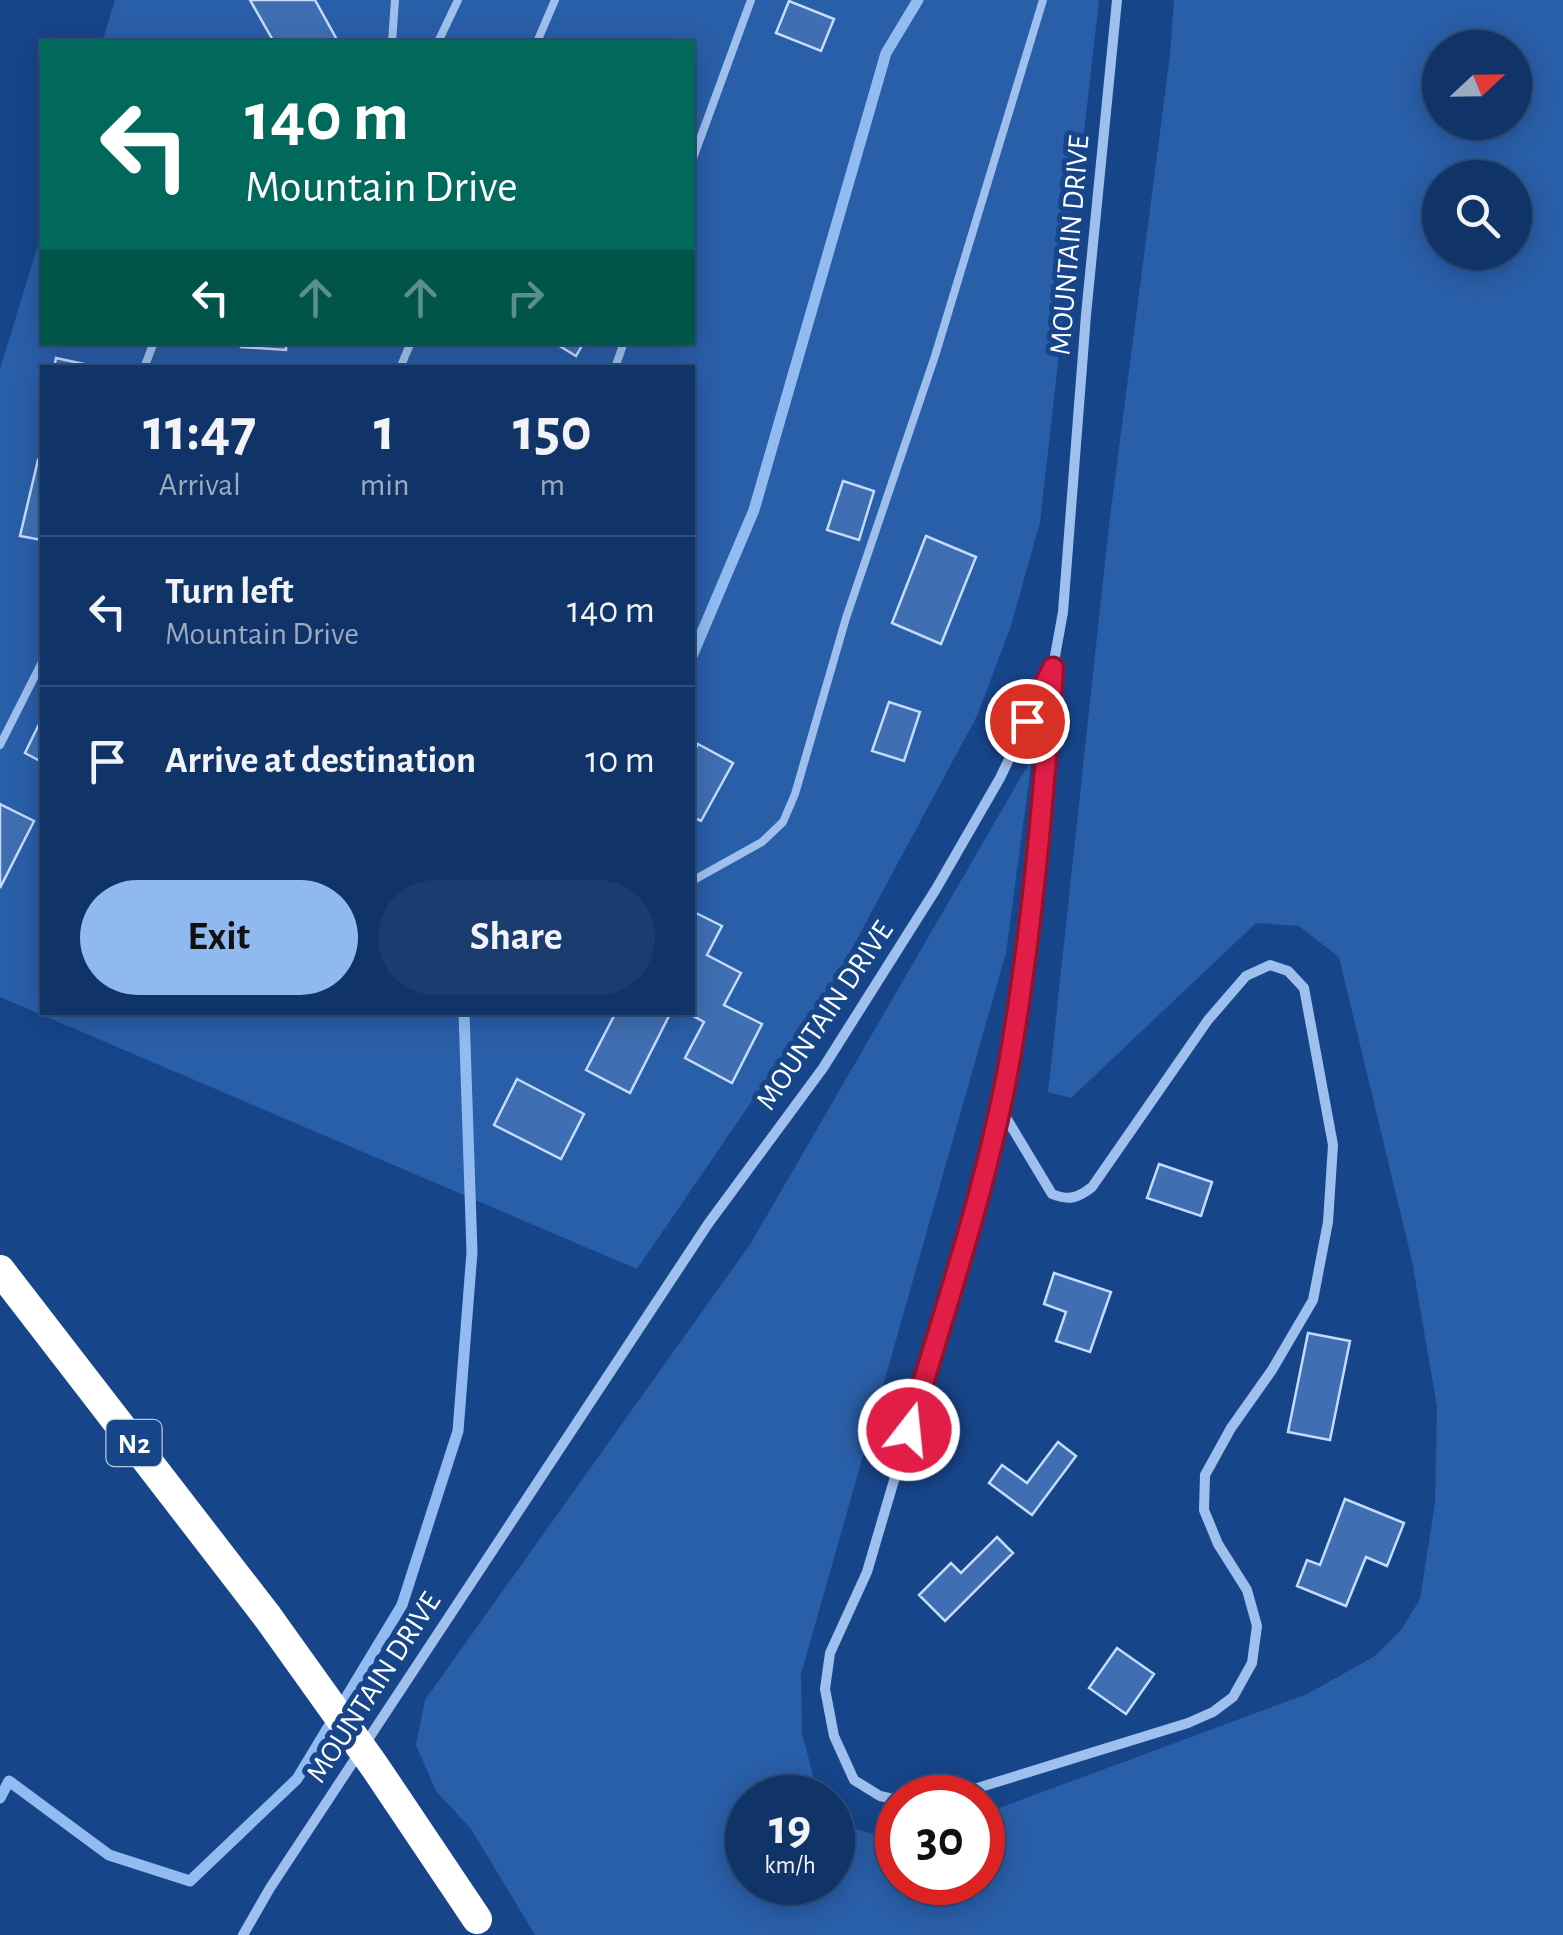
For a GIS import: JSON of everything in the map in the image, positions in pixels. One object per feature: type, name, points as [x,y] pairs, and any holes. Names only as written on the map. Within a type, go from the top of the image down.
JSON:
[{"type":"highway","name":"N2","points":[[0,1270],[267,1616],[376,1767],[481,1927]]},
{"type":"street","name":"MOUNTAIN DRIVE","points":[[243,1935],[270,1888],[708,1224],[823,1068],[936,889],[1000,778],[1053,668],[1062,612],[1117,0]]},
{"type":"street","points":[[875,1793],[854,1780],[834,1736],[825,1689],[830,1653],[867,1572],[982,1182],[1010,1055],[1040,846],[1053,668]]},
{"type":"street","points":[[999,1106],[1052,1194],[1066,1200],[1080,1196],[1092,1187],[1208,1020],[1246,976],[1270,966],[1288,971],[1304,988],[1333,1145],[1328,1222],[1313,1300],[1205,1475],[1204,1510],[1218,1544],[1248,1590],[1257,1626],[1252,1663],[1232,1697],[1213,1712],[1005,1779]]},
{"type":"lane","points":[[392,40],[395,0]]},
{"type":"lane","points":[[439,40],[458,0]]},
{"type":"lane","points":[[538,40],[555,0]]},
{"type":"lane","points":[[695,153],[751,0]]},
{"type":"lane","points":[[695,879],[762,842],[782,822],[795,794],[846,618],[940,338],[1043,0]]},
{"type":"lane","points":[[0,744],[40,666]]},
{"type":"shaded area","points":[[115,0],[1099,0],[1040,522],[1011,626],[977,716],[836,978],[637,1269],[42,1015],[695,1015],[695,365],[40,365],[40,1014],[0,997],[0,369],[40,239],[40,345],[695,345],[695,40],[103,40]]},
{"type":"shaded area","points":[[1174,0],[1563,0],[1563,1935],[535,1935],[471,1829],[436,1791],[416,1745],[425,1700],[751,1243],[1032,758],[1006,953],[801,1674],[802,1733],[813,1775],[725,1775],[725,1905],[855,1905],[855,1828],[875,1834],[875,1905],[1005,1905],[1005,1806],[1307,1694],[1375,1656],[1401,1630],[1420,1599],[1435,1503],[1437,1407],[1412,1261],[1339,957],[1299,926],[1256,923],[1071,1098],[1048,1092],[1109,525]]},
{"type":"building","points":[[250,0],[315,0],[336,38],[332,40],[273,40]]},
{"type":"building","points":[[789,1],[834,19],[821,51],[776,33]]},
{"type":"building","points":[[286,345],[286,350],[241,347]]},
{"type":"building","points":[[558,345],[582,345],[576,356]]},
{"type":"building","points":[[56,358],[84,364],[84,365],[55,365]]},
{"type":"building","points":[[38,460],[40,460],[40,540],[20,536]]},
{"type":"building","points":[[843,481],[874,491],[859,540],[827,530]]},
{"type":"building","points":[[926,536],[976,557],[941,644],[892,623]]},
{"type":"building","points":[[889,702],[920,712],[904,761],[872,751]]},
{"type":"building","points":[[40,722],[40,761],[25,753]]},
{"type":"building","points":[[698,744],[733,763],[701,821],[695,818]]},
{"type":"building","points":[[0,804],[34,821],[0,888]]},
{"type":"building","points":[[695,912],[722,926],[707,955],[741,973],[724,1005],[762,1024],[732,1083],[685,1058],[704,1022],[691,1015],[695,1015]]},
{"type":"building","points":[[614,1015],[669,1015],[630,1093],[586,1070]]},
{"type":"building","points":[[517,1079],[584,1114],[561,1159],[494,1125]]},
{"type":"building","points":[[1159,1164],[1212,1182],[1201,1216],[1147,1198]]},
{"type":"building","points":[[1054,1273],[1111,1292],[1090,1352],[1056,1341],[1066,1312],[1044,1304]]},
{"type":"building","points":[[1308,1333],[1350,1341],[1330,1440],[1288,1432]]},
{"type":"building","points":[[1058,1442],[1076,1456],[1032,1515],[989,1483],[1002,1465],[1027,1483]]},
{"type":"building","points":[[1345,1499],[1404,1523],[1387,1566],[1366,1557],[1346,1606],[1297,1586],[1307,1560],[1320,1565]]},
{"type":"building","points":[[997,1537],[1013,1553],[945,1621],[919,1595],[951,1563],[961,1573]]},
{"type":"building","points":[[1117,1648],[1154,1674],[1126,1714],[1089,1688]]},
{"type":"waterway","points":[[695,649],[754,510],[886,53],[918,0]]},
{"type":"waterway","points":[[0,1798],[9,1781],[109,1855],[190,1881],[297,1779],[402,1605],[458,1431],[472,1252],[464,1015]]},
{"type":"route","points":[[909,1430],[982,1182],[1007,1072],[1040,846],[1053,668],[1027,721]]}]
